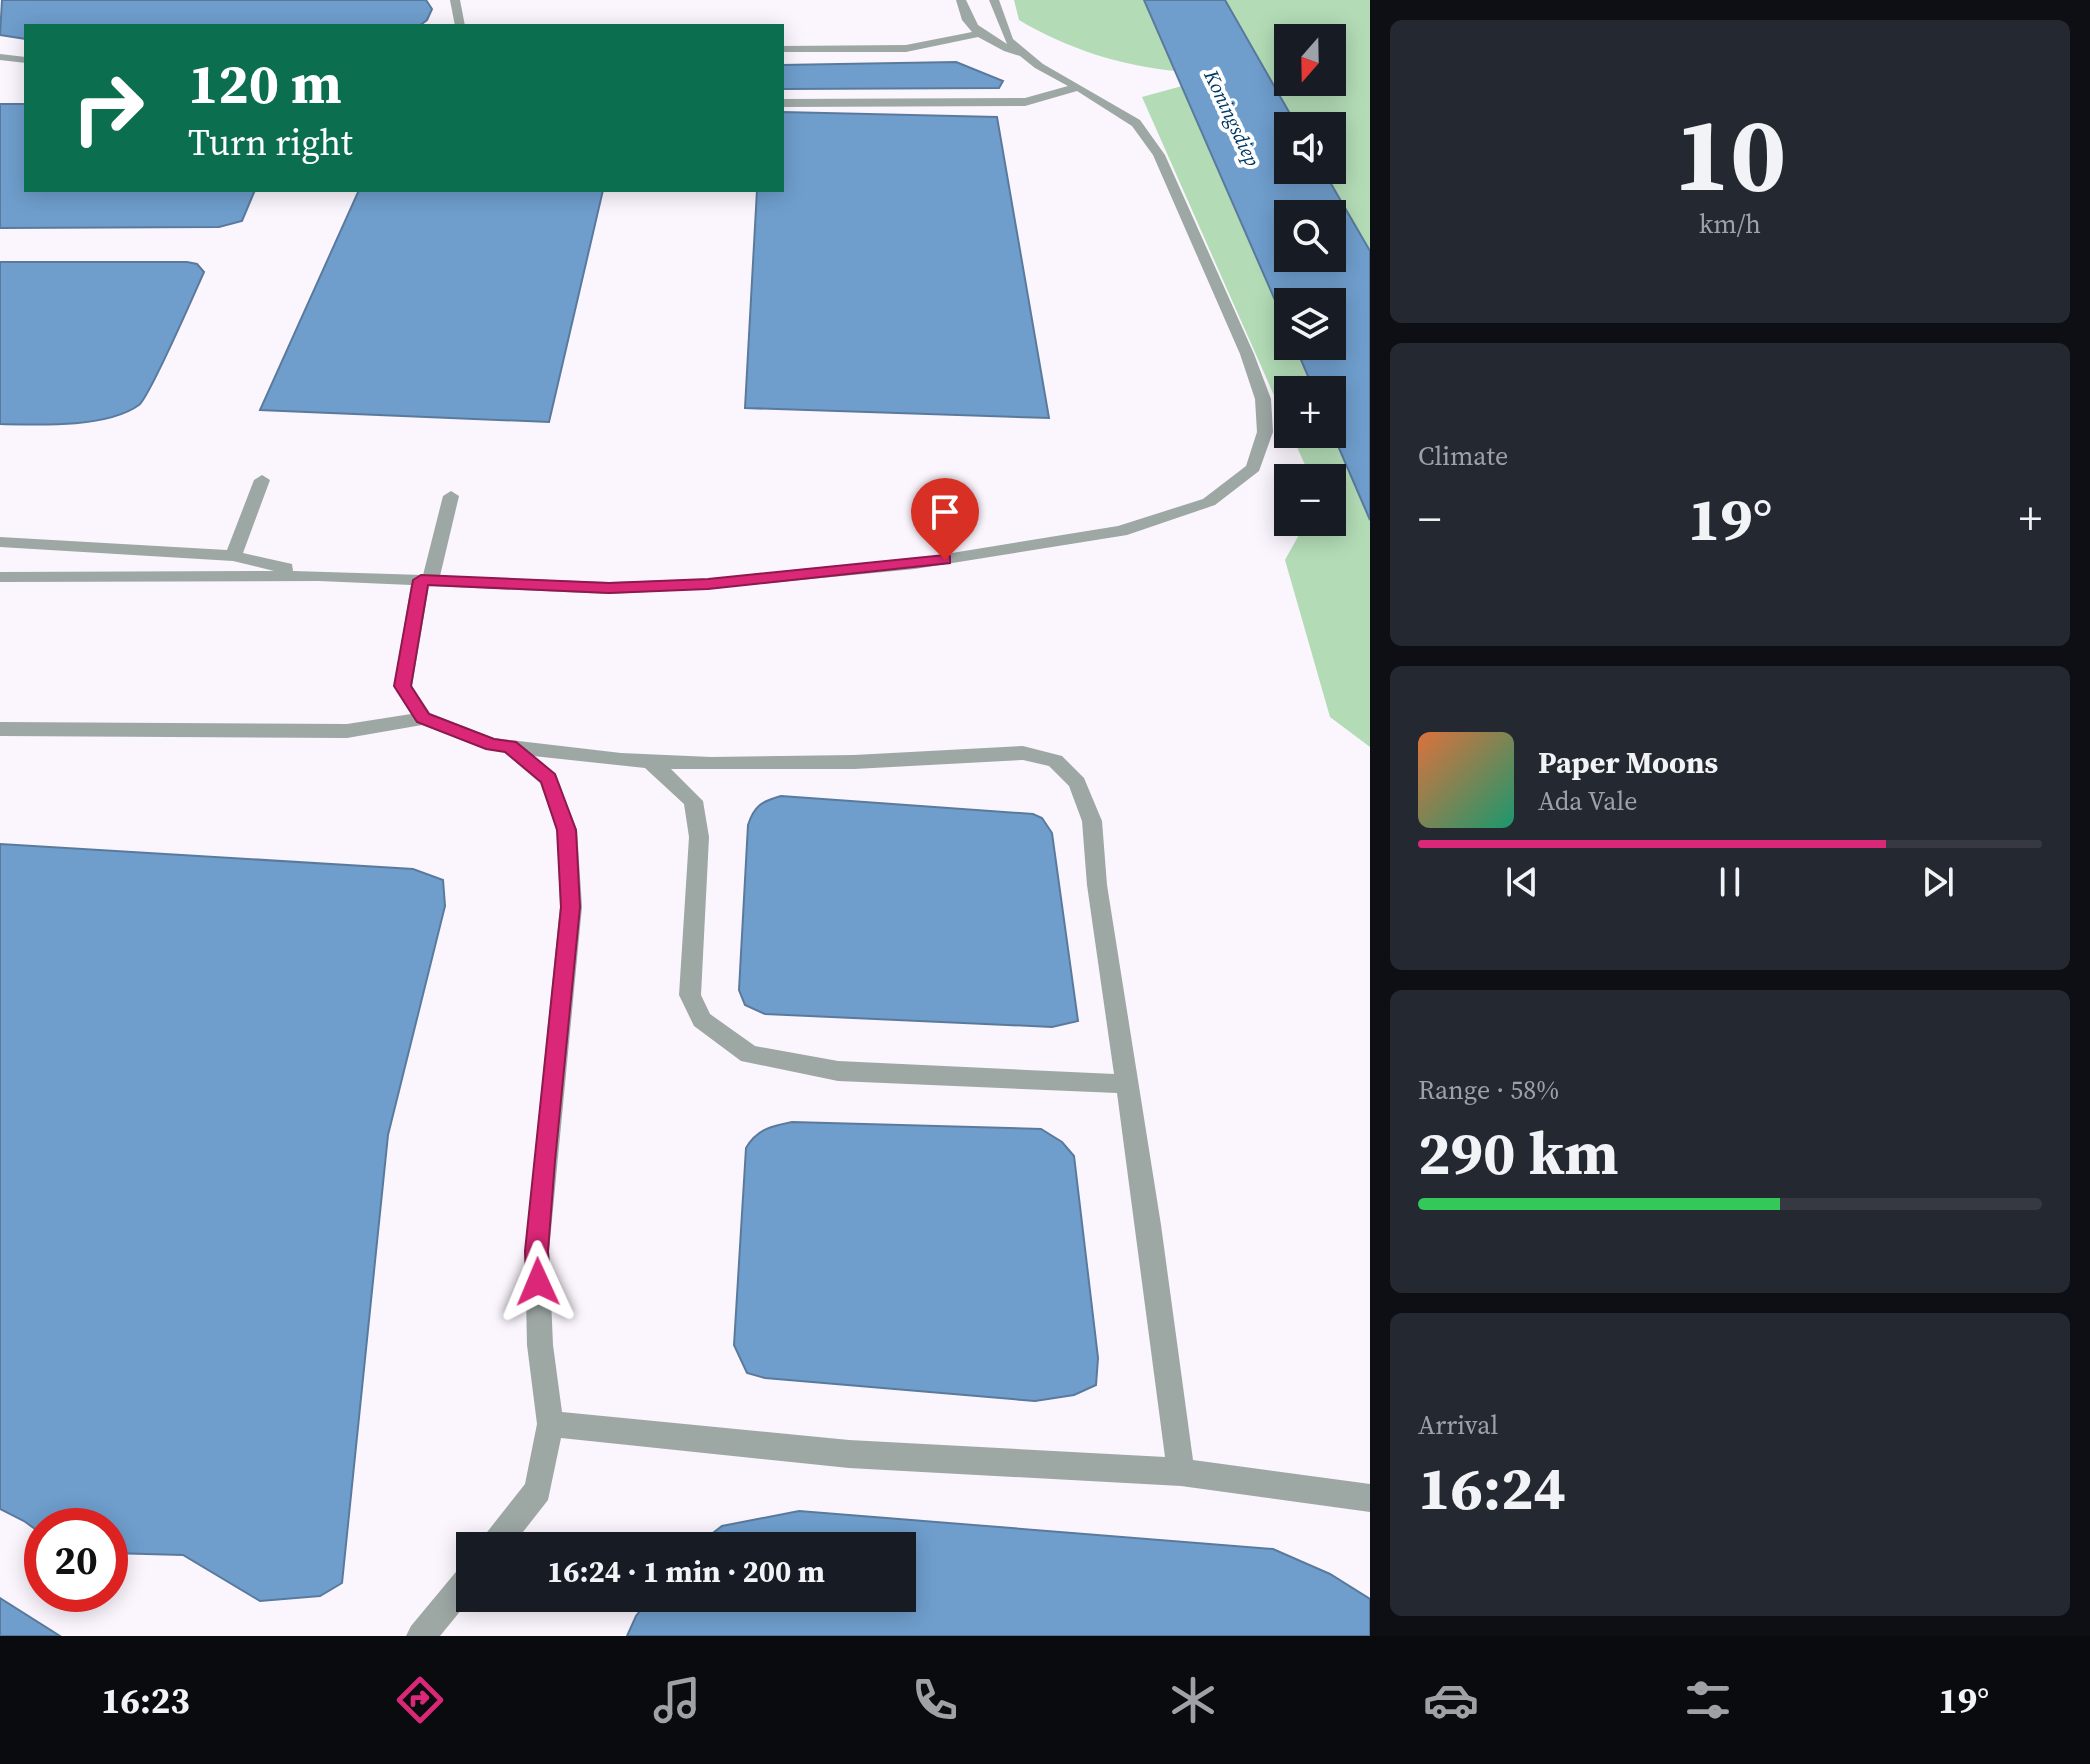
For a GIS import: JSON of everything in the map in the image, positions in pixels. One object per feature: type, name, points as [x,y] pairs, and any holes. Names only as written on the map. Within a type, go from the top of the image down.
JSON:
[{"type":"lane","points":[[455,0],[460,24]]},
{"type":"lane","points":[[961,0],[963,13],[978,34],[1028,56]]},
{"type":"lane","points":[[0,577],[319,576],[609,588],[708,584],[915,564],[1121,531],[1209,502],[1253,468],[1265,432],[1263,399],[1247,354],[1159,155],[1136,123],[1039,66],[1008,40],[994,0]]},
{"type":"lane","points":[[784,49],[914,49],[945,46],[978,34]]},
{"type":"lane","points":[[0,57],[24,60]]},
{"type":"lane","points":[[784,103],[1025,102],[1079,87]]},
{"type":"lane","points":[[233,556],[262,480]]},
{"type":"lane","points":[[423,718],[403,686],[426,581],[451,496]]},
{"type":"lane","points":[[0,542],[233,556],[319,576]]},
{"type":"lane","points":[[0,729],[347,731],[423,718],[492,744],[651,762],[854,762],[1011,753],[1055,761],[1077,783],[1092,821],[1097,885],[1128,1084],[1181,1472]]},
{"type":"lane","points":[[505,1532],[538,1490],[550,1424],[540,1345],[537,1251],[571,907],[567,830],[548,779],[509,746]]},
{"type":"lane","points":[[651,762],[693,801],[699,837],[690,995],[702,1020],[749,1054],[838,1071],[1128,1084]]},
{"type":"lane","points":[[550,1424],[849,1454],[1181,1472],[1370,1498]]},
{"type":"lane","points":[[421,1636],[456,1594]]},
{"type":"green space","points":[[1014,0],[1144,0],[1176,71],[1114,60],[1055,39],[1019,20]]},
{"type":"green space","points":[[1225,0],[1370,0],[1370,251],[1346,210],[1346,200],[1340,200],[1331,184],[1346,184],[1346,112],[1289,112],[1280,96],[1346,96],[1346,24],[1274,24],[1274,86]]},
{"type":"green space","points":[[1182,86],[1274,298],[1274,360],[1301,360],[1308,376],[1274,376],[1274,395],[1142,97]]},
{"type":"green space","points":[[1297,448],[1339,448],[1346,464],[1305,464]]},
{"type":"green space","points":[[1346,464],[1370,520],[1370,747],[1330,717],[1285,560],[1298,536],[1346,536]]},
{"type":"water","points":[[2,0],[426,0],[432,9],[422,24],[24,24],[24,39],[0,35]]},
{"type":"water","name":"Koningsdiep","points":[[1144,0],[1225,0],[1274,86],[1274,96],[1280,96],[1289,112],[1274,112],[1274,184],[1331,184],[1340,200],[1274,200],[1274,272],[1346,272],[1346,210],[1370,251],[1370,520],[1339,448],[1346,448],[1346,376],[1308,376],[1301,360],[1346,360],[1346,288],[1274,288],[1274,298]]},
{"type":"water","points":[[956,62],[1003,81],[999,88],[784,89],[784,65]]},
{"type":"water","points":[[0,104],[24,104],[24,192],[254,192],[242,221],[219,227],[0,228]]},
{"type":"water","points":[[784,112],[997,117],[1049,418],[745,408],[757,192],[784,192]]},
{"type":"water","points":[[358,192],[603,192],[549,422],[260,410]]},
{"type":"water","points":[[0,262],[187,262],[197,264],[204,272],[162,364],[139,405],[109,418],[91,421],[0,424]]},
{"type":"water","points":[[781,796],[1033,814],[1042,818],[1052,833],[1078,1021],[1052,1027],[765,1014],[745,1005],[739,990],[748,825],[760,805]]},
{"type":"water","points":[[0,844],[413,869],[443,880],[445,906],[388,1135],[342,1583],[320,1596],[260,1601],[183,1555],[128,1553],[128,1508],[24,1508],[24,1521],[0,1509]]},
{"type":"water","points":[[792,1122],[1041,1129],[1062,1142],[1074,1156],[1098,1358],[1096,1385],[1074,1395],[1035,1401],[765,1378],[747,1373],[734,1345],[746,1148],[760,1132]]},
{"type":"water","points":[[799,1511],[1273,1549],[1330,1574],[1370,1599],[1370,1636],[627,1636],[639,1612],[916,1612],[916,1532],[714,1532],[722,1526]]},
{"type":"water","points":[[0,1598],[60,1636],[0,1636]]},
{"type":"route","points":[[538,1282],[537,1251],[571,907],[567,830],[548,779],[509,746],[492,744],[423,718],[403,686],[421,580],[609,588],[708,584],[945,560]]}]
